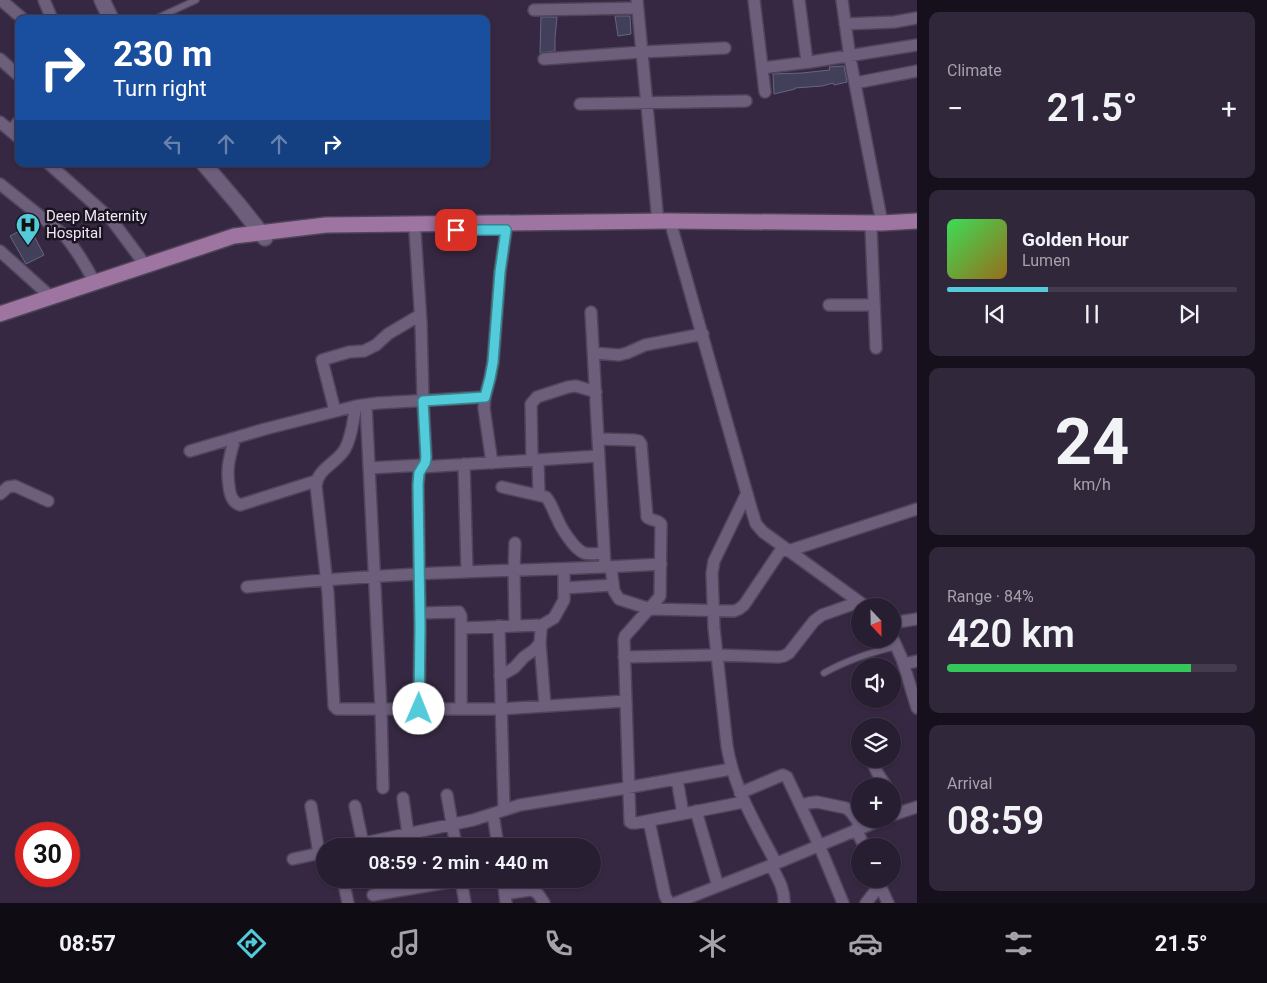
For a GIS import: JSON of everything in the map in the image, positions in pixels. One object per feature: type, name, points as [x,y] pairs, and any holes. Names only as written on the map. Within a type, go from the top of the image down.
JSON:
[{"type":"main road","points":[[876,225],[917,221]]},
{"type":"main road","points":[[0,314],[234,236],[303,236],[415,231],[506,230],[667,223]]},
{"type":"main road","points":[[0,319],[222,247],[263,236],[326,225],[667,223],[917,227]]},
{"type":"street","points":[[1,0],[18,15]]},
{"type":"street","points":[[44,0],[50,15]]},
{"type":"street","points":[[754,0],[765,92]]},
{"type":"street","points":[[799,0],[807,62]]},
{"type":"street","points":[[842,0],[876,225],[874,305],[876,348]]},
{"type":"street","points":[[534,10],[637,4],[646,103],[667,223],[703,334],[756,524],[763,532],[854,598]]},
{"type":"street","points":[[846,24],[894,22],[917,18]]},
{"type":"street","points":[[762,68],[917,45]]},
{"type":"street","points":[[544,59],[726,48]]},
{"type":"street","points":[[0,59],[15,72]]},
{"type":"street","points":[[855,83],[917,71]]},
{"type":"street","points":[[580,104],[746,101]]},
{"type":"street","points":[[0,122],[15,134]]},
{"type":"street","points":[[52,167],[111,219],[146,266]]},
{"type":"street","points":[[206,167],[263,236]]},
{"type":"street","points":[[0,184],[64,235],[73,245],[95,283]]},
{"type":"street","points":[[492,463],[484,408],[493,362],[500,272],[506,230]]},
{"type":"street","points":[[415,231],[426,458],[419,473],[418,485],[419,709]]},
{"type":"street","points":[[0,250],[51,297]]},
{"type":"street","points":[[829,306],[874,305]]},
{"type":"street","points":[[591,312],[604,553],[616,595],[619,599],[650,609],[739,610],[786,549],[917,509]]},
{"type":"street","points":[[335,411],[322,360],[349,352],[364,351],[420,315]]},
{"type":"street","points":[[594,353],[619,355],[645,344],[703,334]]},
{"type":"street","points":[[539,495],[531,404],[533,400],[568,387],[576,386],[596,392]]},
{"type":"street","points":[[190,451],[265,429],[361,405],[485,397]]},
{"type":"street","points":[[361,405],[369,468],[383,788]]},
{"type":"street","points":[[361,405],[345,449],[319,475],[316,481],[327,579],[334,706],[338,709],[501,709],[626,701]]},
{"type":"street","points":[[235,438],[228,461],[227,472],[230,495],[235,503],[240,506],[316,481]]},
{"type":"street","points":[[598,440],[639,441],[641,444],[646,517],[659,521],[661,524],[660,596],[625,636],[624,640],[630,822],[632,824],[696,811],[742,797],[780,776],[786,775],[819,845],[843,903]]},
{"type":"street","points":[[369,468],[599,456]]},
{"type":"street","points":[[464,464],[467,572]]},
{"type":"street","points":[[0,494],[8,487],[15,486],[48,501]]},
{"type":"street","points":[[502,487],[546,497],[551,503],[561,526],[574,545],[582,552],[588,554],[604,553]]},
{"type":"street","points":[[747,494],[714,561],[712,573],[713,610],[717,655],[731,769],[742,797],[774,864],[783,890],[784,903]]},
{"type":"street","points":[[515,543],[515,626]]},
{"type":"street","points":[[247,587],[374,576],[661,564]]},
{"type":"street","points":[[461,628],[542,625],[554,618],[564,600],[564,569]]},
{"type":"street","points":[[564,588],[614,585]]},
{"type":"street","points":[[624,657],[784,656],[789,653],[814,621],[822,615],[851,607]]},
{"type":"street","points":[[420,613],[459,612],[461,616],[461,709]]},
{"type":"street","points":[[901,622],[917,619]]},
{"type":"street","points":[[542,625],[540,629],[540,643],[545,706]]},
{"type":"street","points":[[498,838],[501,709],[499,626]]},
{"type":"street","points":[[500,676],[514,668],[540,643]]},
{"type":"street","points":[[898,648],[917,708]]},
{"type":"street","points":[[904,664],[917,661]]},
{"type":"street","points":[[390,838],[452,824],[520,805],[731,769]]},
{"type":"street","points":[[678,779],[683,814]]},
{"type":"street","points":[[447,795],[455,838]]},
{"type":"street","points":[[403,798],[408,834]]},
{"type":"street","points":[[801,806],[817,802],[846,808],[851,812]]},
{"type":"street","points":[[311,806],[319,838]]},
{"type":"street","points":[[355,806],[362,838]]},
{"type":"street","points":[[901,809],[917,806]]},
{"type":"street","points":[[696,811],[718,886]]},
{"type":"street","points":[[648,821],[665,896],[668,901],[673,903],[700,898],[718,886],[859,828],[862,838]]},
{"type":"street","points":[[293,859],[316,853]]},
{"type":"street","points":[[345,888],[348,903]]},
{"type":"street","points":[[373,895],[412,888]]},
{"type":"street","points":[[462,888],[465,903]]},
{"type":"street","points":[[866,903],[875,888]]},
{"type":"street","points":[[882,888],[888,903]]},
{"type":"street","points":[[506,899],[530,890],[537,893],[544,903]]},
{"type":"lane","points":[[163,15],[192,1]]},
{"type":"lane","points":[[824,673],[854,658],[883,648]]},
{"type":"building","points":[[615,16],[630,16],[631,34],[618,36]]},
{"type":"building","points":[[541,17],[557,17],[555,51],[540,53]]},
{"type":"building","points":[[844,66],[847,82],[795,88],[774,94],[773,74],[830,70],[829,67]]},
{"type":"building","points":[[29,226],[44,255],[26,264],[10,236]]},
{"type":"place","name":"Deep Maternity Hospital","points":[[28,246]]},
{"type":"route","points":[[419,709],[418,485],[419,473],[426,458],[423,401],[485,397],[493,362],[500,272],[506,230],[456,230]]}]
